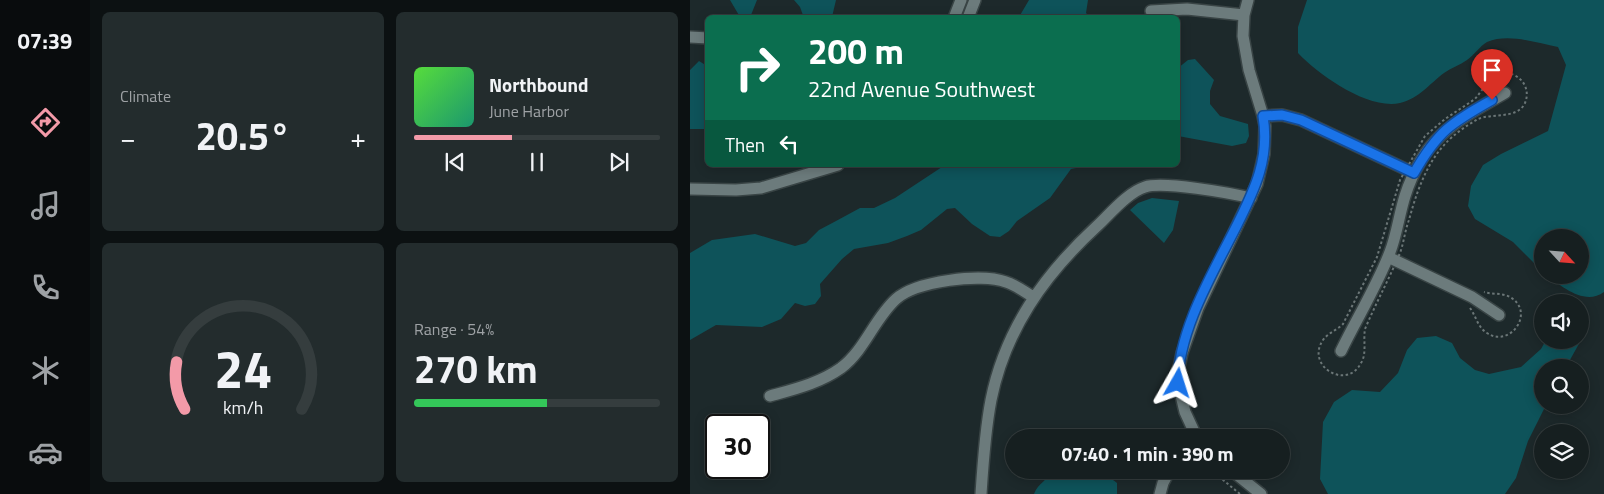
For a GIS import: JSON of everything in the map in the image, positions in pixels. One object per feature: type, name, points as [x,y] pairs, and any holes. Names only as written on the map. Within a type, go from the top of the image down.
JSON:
[{"type":"street","points":[[955,15],[961,0]]},
{"type":"street","points":[[969,15],[975,0]]},
{"type":"street","points":[[1193,429],[1185,412],[1178,383],[1182,353],[1198,308],[1251,198],[1261,172],[1264,154],[1265,132],[1263,116],[1246,56],[1243,26],[1248,0]]},
{"type":"street","points":[[1151,11],[1187,9],[1244,15]]},
{"type":"street","points":[[690,37],[705,38]]},
{"type":"street","points":[[1341,352],[1388,257],[1396,234],[1404,198],[1414,173],[1429,148],[1443,131],[1466,115],[1505,93]]},
{"type":"street","points":[[1263,116],[1282,115],[1301,120],[1414,173]]},
{"type":"street","points":[[690,189],[736,190],[761,188],[831,167]]},
{"type":"street","points":[[980,494],[991,398],[1011,339],[1033,298],[1071,251],[1140,190],[1154,186],[1183,188],[1251,198]]},
{"type":"street","points":[[1388,257],[1472,297],[1499,315]]},
{"type":"street","points":[[770,396],[808,385],[841,368],[858,350],[896,299],[912,289],[939,282],[987,278],[1007,282],[1033,298]]},
{"type":"street","points":[[1160,494],[1165,479]]},
{"type":"street","points":[[1242,479],[1261,494]]},
{"type":"path","points":[[1400,252],[1421,184],[1444,144],[1477,120],[1488,116],[1507,115],[1521,108],[1526,99],[1526,89],[1522,80],[1510,72],[1492,77],[1476,99],[1460,108],[1425,136],[1411,159]]},
{"type":"path","points":[[1222,479],[1240,494]]},
{"type":"shaded area","points":[[730,0],[757,0],[751,15],[739,15]]},
{"type":"shaded area","points":[[794,0],[836,0],[832,15],[803,15],[800,7]]},
{"type":"shaded area","points":[[1029,0],[1088,0],[1086,13],[1088,15],[1020,15]]},
{"type":"shaded area","points":[[1307,0],[1604,0],[1604,292],[1597,296],[1589,297],[1589,294],[1577,294],[1559,284],[1589,284],[1589,229],[1534,229],[1534,263],[1513,242],[1475,219],[1468,206],[1471,186],[1483,165],[1548,131],[1566,65],[1558,47],[1522,40],[1495,39],[1484,44],[1467,60],[1444,73],[1413,98],[1400,103],[1387,104],[1359,96],[1345,89],[1307,62],[1298,53],[1298,27]]},
{"type":"shaded area","points":[[1195,59],[1214,80],[1210,91],[1210,104],[1220,116],[1248,124],[1249,136],[1246,143],[1232,146],[1180,136],[1180,66],[1188,60]]},
{"type":"shaded area","points":[[699,61],[705,65],[705,129],[690,129],[690,70]]},
{"type":"shaded area","points":[[942,167],[1081,167],[1071,169],[1050,198],[1017,221],[1009,231],[1000,237],[990,236],[972,224],[955,208],[947,209],[921,230],[888,243],[854,249],[842,259],[820,284],[821,296],[815,304],[805,306],[795,303],[781,319],[762,327],[716,325],[690,340],[690,253],[712,240],[755,234],[795,246],[806,243],[819,230],[860,208],[874,208],[895,198]]},
{"type":"shaded area","points":[[1152,198],[1179,201],[1173,230],[1164,243],[1130,210],[1138,203]]},
{"type":"shaded area","points":[[1436,336],[1452,343],[1460,358],[1475,370],[1489,374],[1521,367],[1541,349],[1576,349],[1570,359],[1534,359],[1534,414],[1542,414],[1536,424],[1534,424],[1534,429],[1516,478],[1505,494],[1328,494],[1320,479],[1323,422],[1334,402],[1352,390],[1380,392],[1398,373],[1407,350],[1417,338]]},
{"type":"shaded area","points":[[1045,479],[1112,479],[1117,483],[1117,494],[1034,494]]},
{"type":"route","points":[[1178,383],[1178,372],[1185,341],[1198,308],[1251,198],[1261,172],[1265,138],[1263,116],[1287,115],[1301,120],[1414,173],[1429,148],[1443,131],[1492,100]]}]
